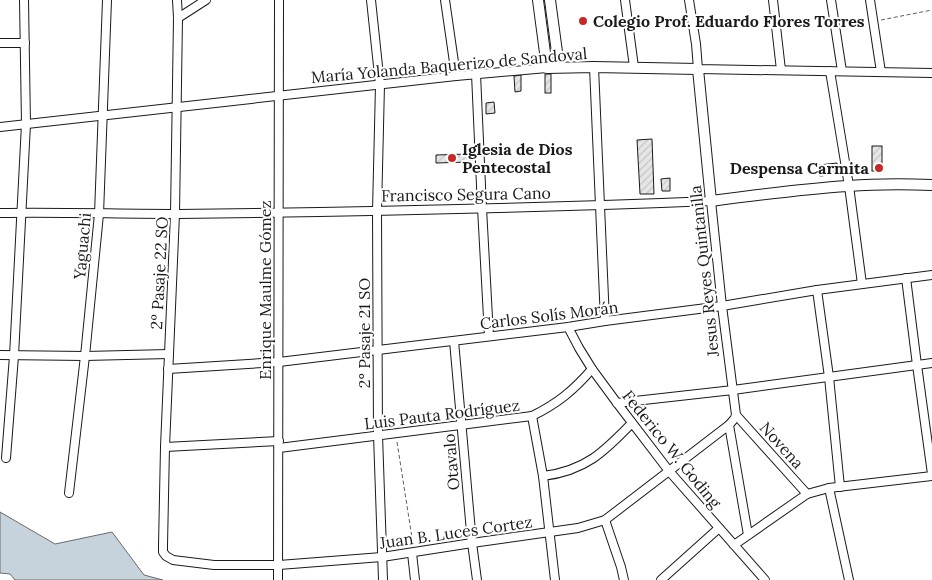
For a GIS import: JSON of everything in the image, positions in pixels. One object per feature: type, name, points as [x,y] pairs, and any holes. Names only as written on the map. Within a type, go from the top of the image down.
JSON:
[{"type":"street","points":[[6,458],[14,356],[26,124],[24,0]]},
{"type":"street","name":"Yaguachi","points":[[70,493],[98,214],[107,0]]},
{"type":"street","name":"2º Pasaje 22 SO","points":[[163,546],[178,108],[177,0]]},
{"type":"street","points":[[178,18],[206,0]]},
{"type":"street","name":"Enrique Maulme Gómez","points":[[278,580],[279,0]]},
{"type":"street","name":"2° Pasaje 21 SO","points":[[371,0],[380,85],[377,211],[378,436],[383,580]]},
{"type":"street","points":[[445,0],[456,76]]},
{"type":"street","points":[[538,0],[547,68]]},
{"type":"street","points":[[550,0],[559,67]]},
{"type":"street","points":[[625,0],[634,67]]},
{"type":"street","name":"Jesus Reyes Quintanilla","points":[[689,0],[696,44],[722,306],[736,415]]},
{"type":"street","points":[[773,0],[782,70]]},
{"type":"street","points":[[831,0],[842,71]]},
{"type":"street","points":[[870,0],[881,72]]},
{"type":"street","points":[[0,43],[24,43]]},
{"type":"street","name":"María Yolanda Baquerizo de Sandoval","points":[[0,127],[456,76],[559,67],[932,73]]},
{"type":"street","points":[[594,67],[605,321]]},
{"type":"street","points":[[830,71],[849,186],[862,284]]},
{"type":"street","points":[[476,74],[489,336]]},
{"type":"street","name":"Francisco Segura Cano","points":[[0,213],[279,213],[599,206],[711,201],[849,186],[932,184]]},
{"type":"street","name":"Carlos Solís Morán","points":[[168,369],[279,362],[568,327],[932,275]]},
{"type":"street","points":[[734,545],[807,494],[829,488],[932,475],[906,278]]},
{"type":"street","points":[[817,290],[829,377],[840,487]]},
{"type":"street","name":"Federico W. Goding","points":[[568,327],[592,369],[616,403],[669,471],[765,580]]},
{"type":"street","name":"Otavalo","points":[[454,341],[477,580]]},
{"type":"street","points":[[0,355],[85,356],[169,354]]},
{"type":"street","points":[[616,403],[733,390],[932,363]]},
{"type":"street","name":"Luis Pauta Rodríguez","points":[[165,447],[279,444],[378,436],[532,416],[562,399],[592,369]]},
{"type":"street","points":[[736,415],[729,425],[748,535]]},
{"type":"street","name":"Novena","points":[[736,415],[807,494]]},
{"type":"street","points":[[532,416],[543,476],[555,580]]},
{"type":"street","points":[[543,476],[559,474],[594,459],[609,447],[632,422]]},
{"type":"street","name":"Juan B. Luces Cortez","points":[[163,546],[163,552],[173,560],[214,565],[278,565],[382,558],[578,528],[605,520],[729,425]]},
{"type":"street","points":[[829,488],[850,580]]},
{"type":"street","points":[[605,520],[624,580]]},
{"type":"street","points":[[661,580],[719,528]]},
{"type":"street","points":[[413,553],[415,580]]},
{"type":"path","points":[[873,21],[932,10]]},
{"type":"path","points":[[396,434],[413,553]]},
{"type":"shaded area","points":[[0,512],[55,544],[112,532],[144,575],[163,580],[15,580],[10,574],[0,573]]},
{"type":"building","points":[[545,74],[551,74],[551,93],[545,93]]},
{"type":"building","points":[[521,75],[521,91],[515,92],[514,76]]},
{"type":"building","points":[[494,102],[495,113],[486,114],[486,103]]},
{"type":"building","points":[[652,139],[654,194],[640,194],[637,140]]},
{"type":"building","points":[[872,146],[882,146],[882,171],[872,171]]},
{"type":"building","name":"Iglesia de Dios Pentecostal","points":[[469,154],[469,162],[436,163],[436,155]]},
{"type":"building","points":[[837,163],[838,174],[820,176],[819,165]]},
{"type":"building","points":[[670,178],[670,191],[662,191],[661,179]]},
{"type":"place","name":"Colegio Prof. Eduardo Flores Torres","points":[[583,21]]},
{"type":"place","name":"Iglesia de Dios Pentecostal","points":[[452,158]]},
{"type":"place","name":"Despensa Carmita","points":[[879,168]]}]
